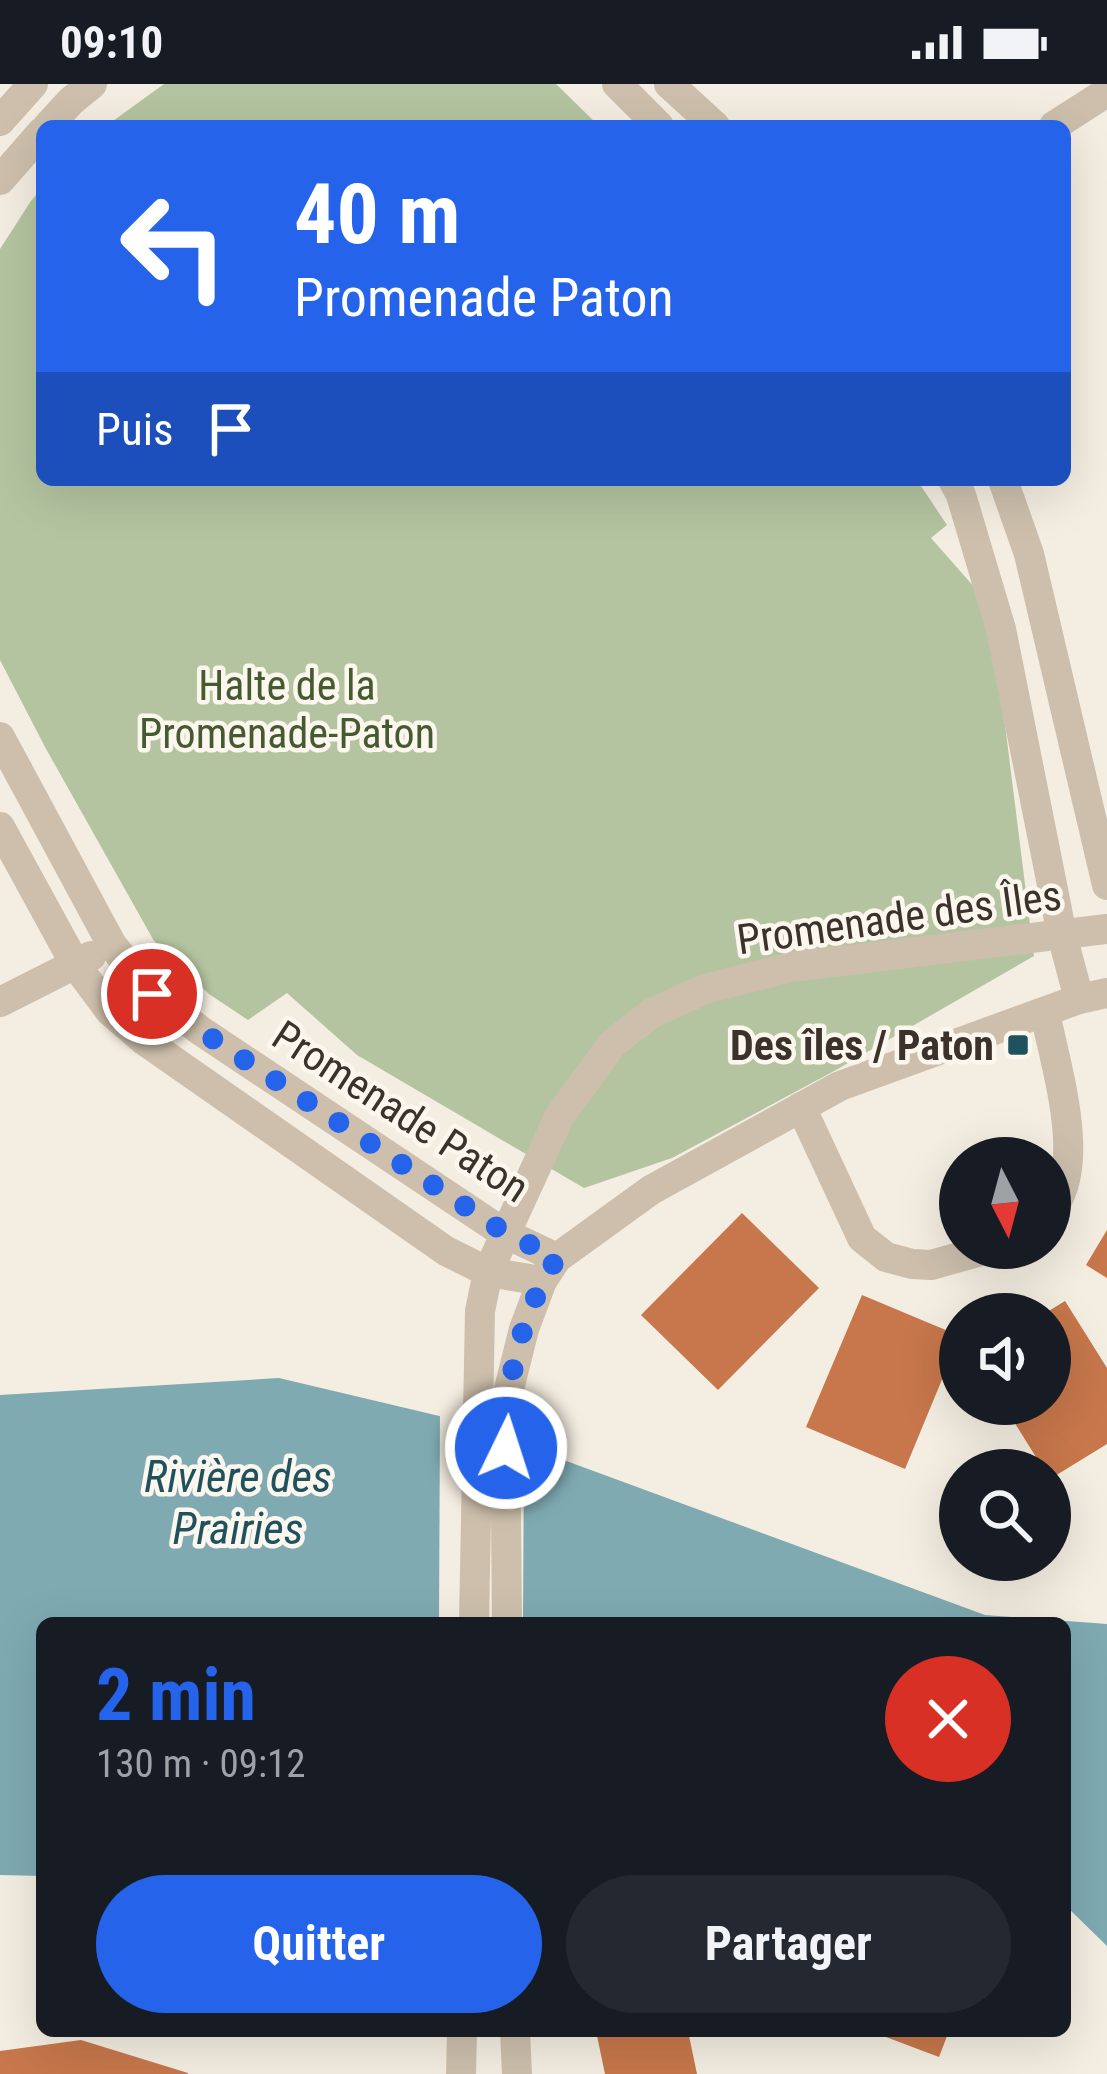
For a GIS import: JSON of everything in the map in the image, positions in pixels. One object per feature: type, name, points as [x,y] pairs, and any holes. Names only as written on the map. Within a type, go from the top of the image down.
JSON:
[{"type":"street","points":[[0,121],[33,84]]},
{"type":"street","points":[[53,120],[92,84]]},
{"type":"street","points":[[617,84],[653,120]]},
{"type":"street","points":[[669,84],[708,120]]},
{"type":"street","points":[[1063,120],[1107,92]]},
{"type":"street","points":[[0,180],[36,139]]},
{"type":"street","points":[[549,1269],[652,1190],[840,1086],[1093,996],[1062,935],[1001,629],[956,486]]},
{"type":"street","points":[[1005,486],[1029,554],[1107,885]]},
{"type":"street","name":"Promenade Paton","points":[[0,737],[112,945],[152,994],[504,1232],[549,1269]]},
{"type":"street","name":"Promenade Paton","points":[[0,827],[75,964],[110,1012],[145,1041],[446,1251],[488,1272],[549,1269]]},
{"type":"street","name":"Promenade des Îles","points":[[506,1617],[493,1405],[480,1311],[488,1272],[504,1232],[559,1117],[612,1044],[652,1013],[705,989],[791,967],[1107,929]]},
{"type":"street","points":[[0,1002],[112,945]]},
{"type":"street","points":[[1045,1012],[1069,1137]]},
{"type":"street","points":[[801,1108],[862,1238],[886,1257],[912,1264],[939,1263]]},
{"type":"street","name":"Promenade des Îles","points":[[475,1617],[493,1405],[549,1269]]},
{"type":"street","points":[[461,2074],[463,2037]]},
{"type":"street","points":[[515,2037],[517,2074]]},
{"type":"green space","points":[[164,84],[556,84],[593,120],[114,120]]},
{"type":"green space","name":"Halte de la Promenade-Paton","points":[[36,195],[36,486],[921,486],[947,525],[931,538],[990,605],[1034,956],[672,1158],[584,1188],[357,1055],[287,993],[248,1020],[209,994],[154,941],[0,660],[0,249]]},
{"type":"water","name":"Rivière des Prairies","points":[[279,1378],[452,1419],[985,1615],[1012,1617],[36,1617],[36,1876],[0,1875],[0,1395]]},
{"type":"water","name":"Rivière des Prairies","points":[[1071,1621],[1107,1624],[1107,1946],[1071,1911]]},
{"type":"pier","points":[[440,1410],[524,1440],[523,1617],[439,1617]]},
{"type":"building","points":[[742,1213],[819,1288],[718,1390],[641,1315]]},
{"type":"building","points":[[1107,1230],[1107,1278],[1086,1265]]},
{"type":"building","points":[[862,1295],[939,1327],[939,1387],[905,1469],[806,1427]]},
{"type":"building","points":[[1071,1311],[1107,1368],[1107,1444],[1071,1466],[1071,1449],[1031,1449],[1016,1425],[1071,1425]]},
{"type":"building","points":[[597,2037],[689,2037],[697,2074],[605,2074]]},
{"type":"building","points":[[886,2037],[947,2037],[939,2057]]},
{"type":"building","points":[[81,2040],[188,2074],[0,2074],[0,2051]]},
{"type":"place","name":"Des îles / Paton","points":[[1018,1045]]},
{"type":"route","points":[[152,994],[504,1232],[557,1258],[542,1281],[524,1329],[505,1405],[506,1448]]}]
